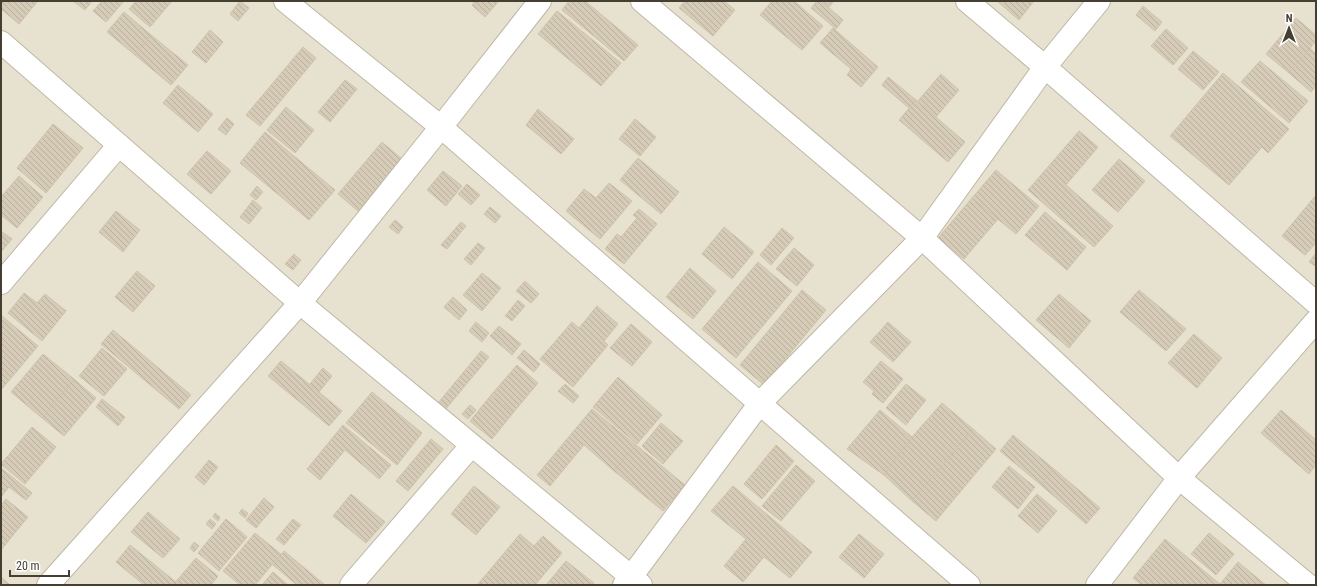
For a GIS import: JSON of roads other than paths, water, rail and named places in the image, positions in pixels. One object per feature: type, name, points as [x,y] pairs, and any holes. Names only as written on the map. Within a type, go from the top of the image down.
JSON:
[{"type":"street","points":[[285,1],[441,127],[760,402],[969,585]]},
{"type":"street","points":[[48,585],[300,303],[540,1]]},
{"type":"street","points":[[642,1],[922,238],[1179,478],[1308,585]]},
{"type":"street","points":[[967,1],[1316,303]]},
{"type":"street","points":[[1,42],[300,303],[632,582],[760,402],[922,238],[1045,67],[1099,1]]},
{"type":"street","points":[[1,283],[119,145]]},
{"type":"street","points":[[1097,585],[1179,478],[1316,321]]},
{"type":"street","points":[[351,585],[471,446]]}]
